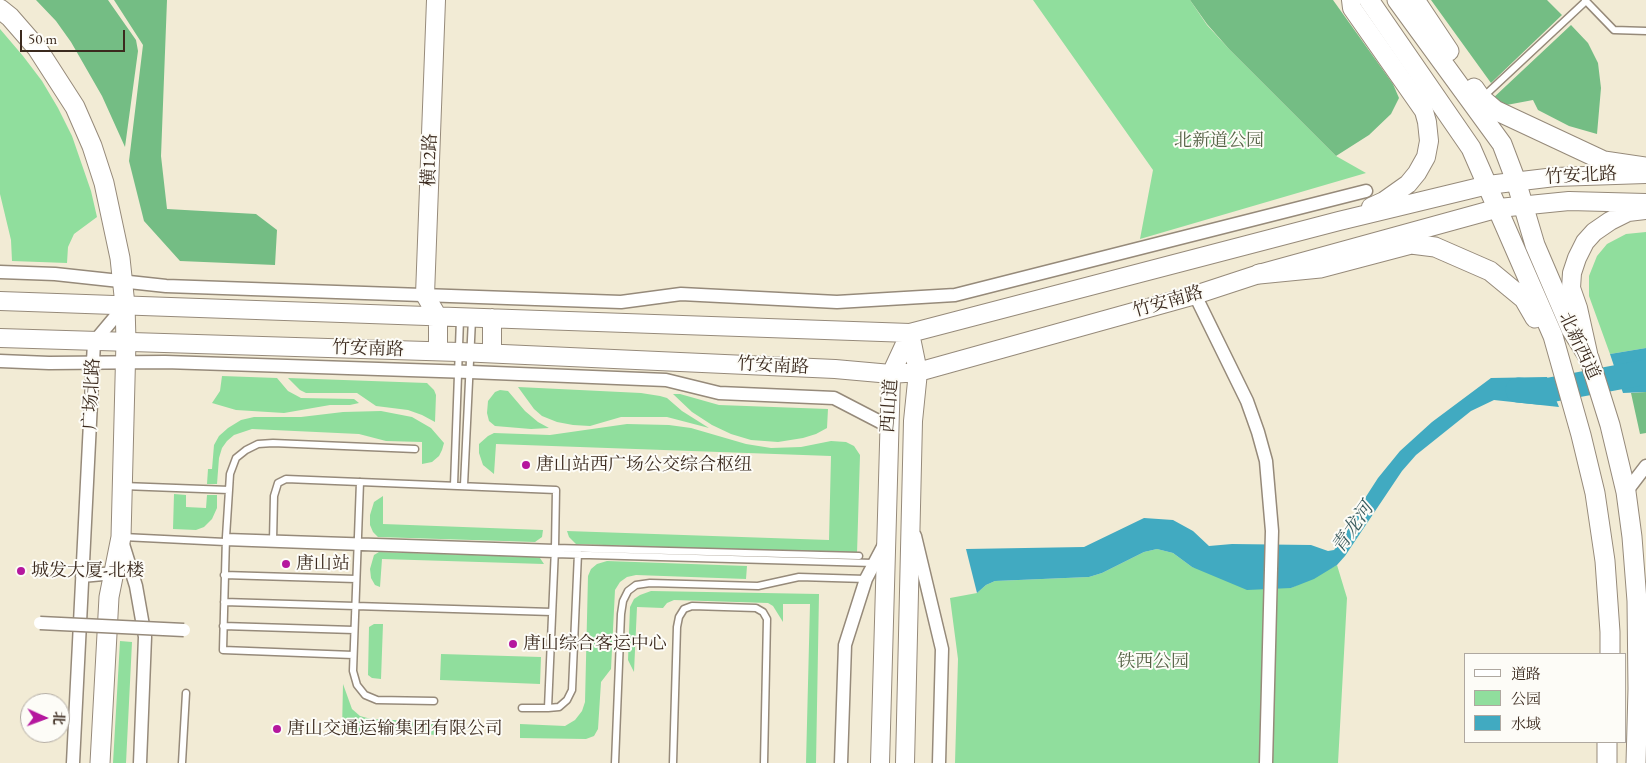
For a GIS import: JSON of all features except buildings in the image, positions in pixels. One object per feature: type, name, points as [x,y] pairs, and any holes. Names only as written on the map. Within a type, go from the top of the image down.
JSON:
[{"type":"main road","name":"横12路","points":[[425,295],[436,0]]},
{"type":"main road","points":[[1339,221],[1384,201],[1408,184],[1426,157],[1428,141],[1424,111],[1352,8],[1351,0]]},
{"type":"main road","name":"北新西道","points":[[1369,0],[1472,148],[1553,336],[1596,493],[1603,551],[1610,653]]},
{"type":"main road","name":"北新西道","points":[[1397,0],[1502,144],[1516,181],[1538,254],[1571,329],[1589,358],[1610,425],[1626,492],[1637,601],[1638,689],[1636,763]]},
{"type":"main road","points":[[1415,0],[1481,98],[1495,110],[1604,161],[1646,167]]},
{"type":"main road","points":[[0,9],[10,17],[37,48],[75,107],[92,146],[104,183],[116,240],[125,305]]},
{"type":"main road","name":"竹安北路","points":[[1516,181],[1555,176],[1646,174]]},
{"type":"main road","name":"竹安南路","points":[[0,301],[910,333],[1339,221],[1488,185],[1516,181]]},
{"type":"main road","name":"竹安北路","points":[[1523,206],[1569,201],[1646,203]]},
{"type":"main road","name":"竹安南路","points":[[0,338],[492,353],[835,369],[891,374],[918,372],[1195,295],[1259,274],[1499,208],[1523,206]]},
{"type":"main road","points":[[1589,358],[1578,308],[1571,288],[1572,273],[1577,258],[1585,242],[1594,232],[1628,212],[1646,210]]},
{"type":"main road","points":[[1259,274],[1320,268],[1411,244],[1435,247],[1490,271],[1505,282],[1524,299],[1557,355]]},
{"type":"main road","points":[[425,295],[438,317],[438,351]]},
{"type":"main road","name":"广场北路","points":[[100,763],[109,597],[121,537],[126,362],[125,305]]},
{"type":"main road","points":[[492,318],[492,353]]},
{"type":"main road","name":"西山道","points":[[905,763],[912,421],[918,372],[910,333]]},
{"type":"main road","name":"西山道","points":[[880,763],[888,426],[891,374],[910,333]]},
{"type":"main road","points":[[1606,763],[1607,743]]},
{"type":"street","points":[[0,272],[55,274],[166,286],[621,302],[681,294],[837,302],[955,295],[1366,191]]},
{"type":"street","points":[[1195,295],[1247,401],[1266,461],[1272,531],[1266,763]]},
{"type":"street","name":"广场北路","points":[[73,763],[94,342],[125,305]]},
{"type":"street","points":[[0,361],[174,362],[666,380],[719,393],[834,398],[888,426]]},
{"type":"street","points":[[1626,492],[1646,466]]},
{"type":"street","points":[[910,517],[942,649],[939,763]]},
{"type":"street","points":[[121,537],[136,586],[145,637],[140,763]]},
{"type":"street","points":[[841,763],[845,645],[866,579],[886,541]]},
{"type":"street","points":[[82,576],[114,573]]},
{"type":"street","points":[[40,623],[184,630]]},
{"type":"lane","points":[[1481,98],[1586,0],[1614,30],[1646,31]]},
{"type":"lane","points":[[454,485],[464,372],[466,318]]},
{"type":"lane","points":[[464,485],[466,318]]},
{"type":"lane","points":[[353,655],[222,650],[230,474],[236,458],[258,444],[415,449]]},
{"type":"lane","points":[[273,541],[274,496],[278,484],[286,479],[556,490],[548,708]]},
{"type":"lane","points":[[360,482],[353,655],[353,671],[357,685],[365,695],[377,700],[434,701]]},
{"type":"lane","points":[[122,486],[229,490]]},
{"type":"lane","points":[[121,537],[874,562]]},
{"type":"lane","points":[[578,552],[859,556]]},
{"type":"lane","points":[[522,708],[559,707],[567,700],[572,690],[578,552]]},
{"type":"lane","points":[[224,575],[356,579]]},
{"type":"lane","points":[[615,763],[621,614],[623,601],[628,591],[636,586],[650,583],[758,586],[799,576],[866,579]]},
{"type":"lane","points":[[224,602],[552,612]]},
{"type":"lane","points":[[673,763],[677,627],[679,617],[684,609],[692,606],[756,608],[763,612],[767,619],[764,763]]},
{"type":"lane","points":[[223,626],[354,630]]},
{"type":"lane","points":[[182,763],[186,693]]},
{"type":"green space","points":[[36,0],[108,0],[136,40],[138,51],[125,147],[102,96],[71,42],[56,21]]},
{"type":"green space","points":[[114,0],[167,0],[161,156],[167,209],[256,214],[277,230],[275,265],[180,261],[144,221],[129,161],[143,45]]},
{"type":"green space","name":"北新道公园","points":[[1033,0],[1190,0],[1207,25],[1229,49],[1336,156],[1366,173],[1140,239],[1153,170]]},
{"type":"green space","points":[[1190,0],[1333,0],[1393,84],[1399,98],[1391,114],[1369,135],[1336,156],[1229,49],[1207,24]]},
{"type":"green space","points":[[1431,0],[1547,0],[1562,15],[1491,83]]},
{"type":"green space","points":[[1571,25],[1588,43],[1598,63],[1601,88],[1597,134],[1569,126],[1538,110],[1533,100],[1496,107],[1491,100]]},
{"type":"green space","points":[[0,29],[42,81],[58,108],[72,136],[91,191],[97,217],[74,234],[68,247],[67,263],[12,261],[11,240],[0,194]]},
{"type":"green space","points":[[1646,232],[1646,348],[1610,354],[1589,296],[1589,276],[1597,256],[1607,244],[1626,234]]},
{"type":"green space","points":[[222,376],[277,378],[288,391],[301,398],[354,399],[359,403],[330,405],[284,413],[236,410],[212,403],[220,391]]},
{"type":"green space","points":[[288,378],[427,383],[436,395],[435,422],[408,410],[376,406],[357,393],[306,393],[300,390]]},
{"type":"green space","points":[[518,387],[641,393],[660,396],[667,398],[682,411],[709,428],[667,417],[621,417],[590,426],[557,422],[542,416],[534,409]]},
{"type":"green space","points":[[500,390],[508,391],[525,411],[549,428],[531,429],[495,426],[489,421],[487,413],[488,401],[495,392]]},
{"type":"green space","points":[[1646,392],[1646,433],[1640,434],[1631,393]]},
{"type":"green space","points":[[673,394],[680,394],[719,405],[828,409],[827,428],[803,438],[778,442],[751,440],[731,434],[712,425],[692,412]]},
{"type":"green space","points":[[381,411],[412,417],[431,428],[444,443],[439,456],[432,462],[422,464],[422,442],[386,441],[359,434],[252,429],[234,435],[227,441],[222,448],[219,458],[217,484],[207,484],[208,469],[212,469],[214,445],[219,436],[241,420],[254,417],[301,417],[343,412]]},
{"type":"green space","points":[[627,424],[669,425],[691,428],[746,444],[771,448],[801,447],[831,441],[846,442],[854,446],[860,455],[857,554],[576,544],[569,537],[567,531],[829,540],[831,456],[496,444],[494,474],[483,465],[479,453],[479,444],[494,433],[550,435]]},
{"type":"green space","points":[[174,494],[186,495],[186,507],[206,508],[207,495],[217,495],[217,508],[212,519],[204,527],[196,530],[173,529]]},
{"type":"green space","points":[[383,496],[383,524],[543,530],[542,537],[535,542],[378,537],[370,525],[370,515],[374,502]]},
{"type":"green space","name":"铁西公园","points":[[1157,549],[1173,553],[1192,567],[1291,588],[1337,565],[1347,598],[1338,763],[955,763],[958,659],[950,598],[977,593],[986,585],[995,581],[1089,577],[1102,573],[1144,552]]},
{"type":"green space","points":[[379,552],[536,557],[540,558],[544,564],[382,559],[380,587],[375,585],[371,578],[370,569],[374,555]]},
{"type":"green space","points":[[607,561],[747,566],[746,579],[636,575],[627,577],[620,582],[615,590],[611,669],[601,682],[598,729],[594,736],[586,739],[520,738],[520,724],[565,726],[575,720],[582,711],[585,702],[588,576],[591,569],[597,564]]},
{"type":"green space","points":[[651,591],[819,594],[816,763],[806,763],[810,604],[783,604],[783,622],[773,606],[768,603],[674,600],[667,603],[663,608],[637,607],[634,672],[628,660],[630,607],[634,599]]},
{"type":"green space","points":[[374,624],[383,624],[381,679],[372,678],[368,675],[369,627]]},
{"type":"green space","points":[[120,641],[132,642],[126,763],[113,763]]},
{"type":"green space","points":[[441,654],[541,657],[540,684],[440,680]]},
{"type":"green space","points":[[343,684],[352,709],[360,716],[371,719],[439,722],[438,735],[342,731]]},
{"type":"water","points":[[1646,348],[1646,392],[1623,393],[1610,354]]},
{"type":"water","points":[[1547,377],[1559,407],[1494,400],[1471,411],[1416,455],[1402,471],[1337,565],[1314,579],[1291,588],[1247,590],[1192,567],[1173,553],[1157,549],[1144,552],[1102,573],[1089,577],[995,581],[986,585],[977,593],[966,549],[1084,547],[1144,518],[1173,520],[1193,531],[1209,546],[1232,544],[1311,545],[1328,551],[1334,550],[1342,541],[1358,509],[1378,478],[1400,451],[1432,422],[1491,378]]},
{"type":"waterway","name":"青龙河","points":[[1518,390],[1539,392],[1646,372]]},
{"type":"place","name":"唐山站西广场公交综合枢纽","points":[[526,465]]},
{"type":"place","name":"唐山站","points":[[286,564]]},
{"type":"place","name":"城发大厦-北楼","points":[[21,571]]},
{"type":"place","name":"唐山综合客运中心","points":[[513,644]]},
{"type":"place","name":"唐山交通运输集团有限公司","points":[[277,729]]}]
